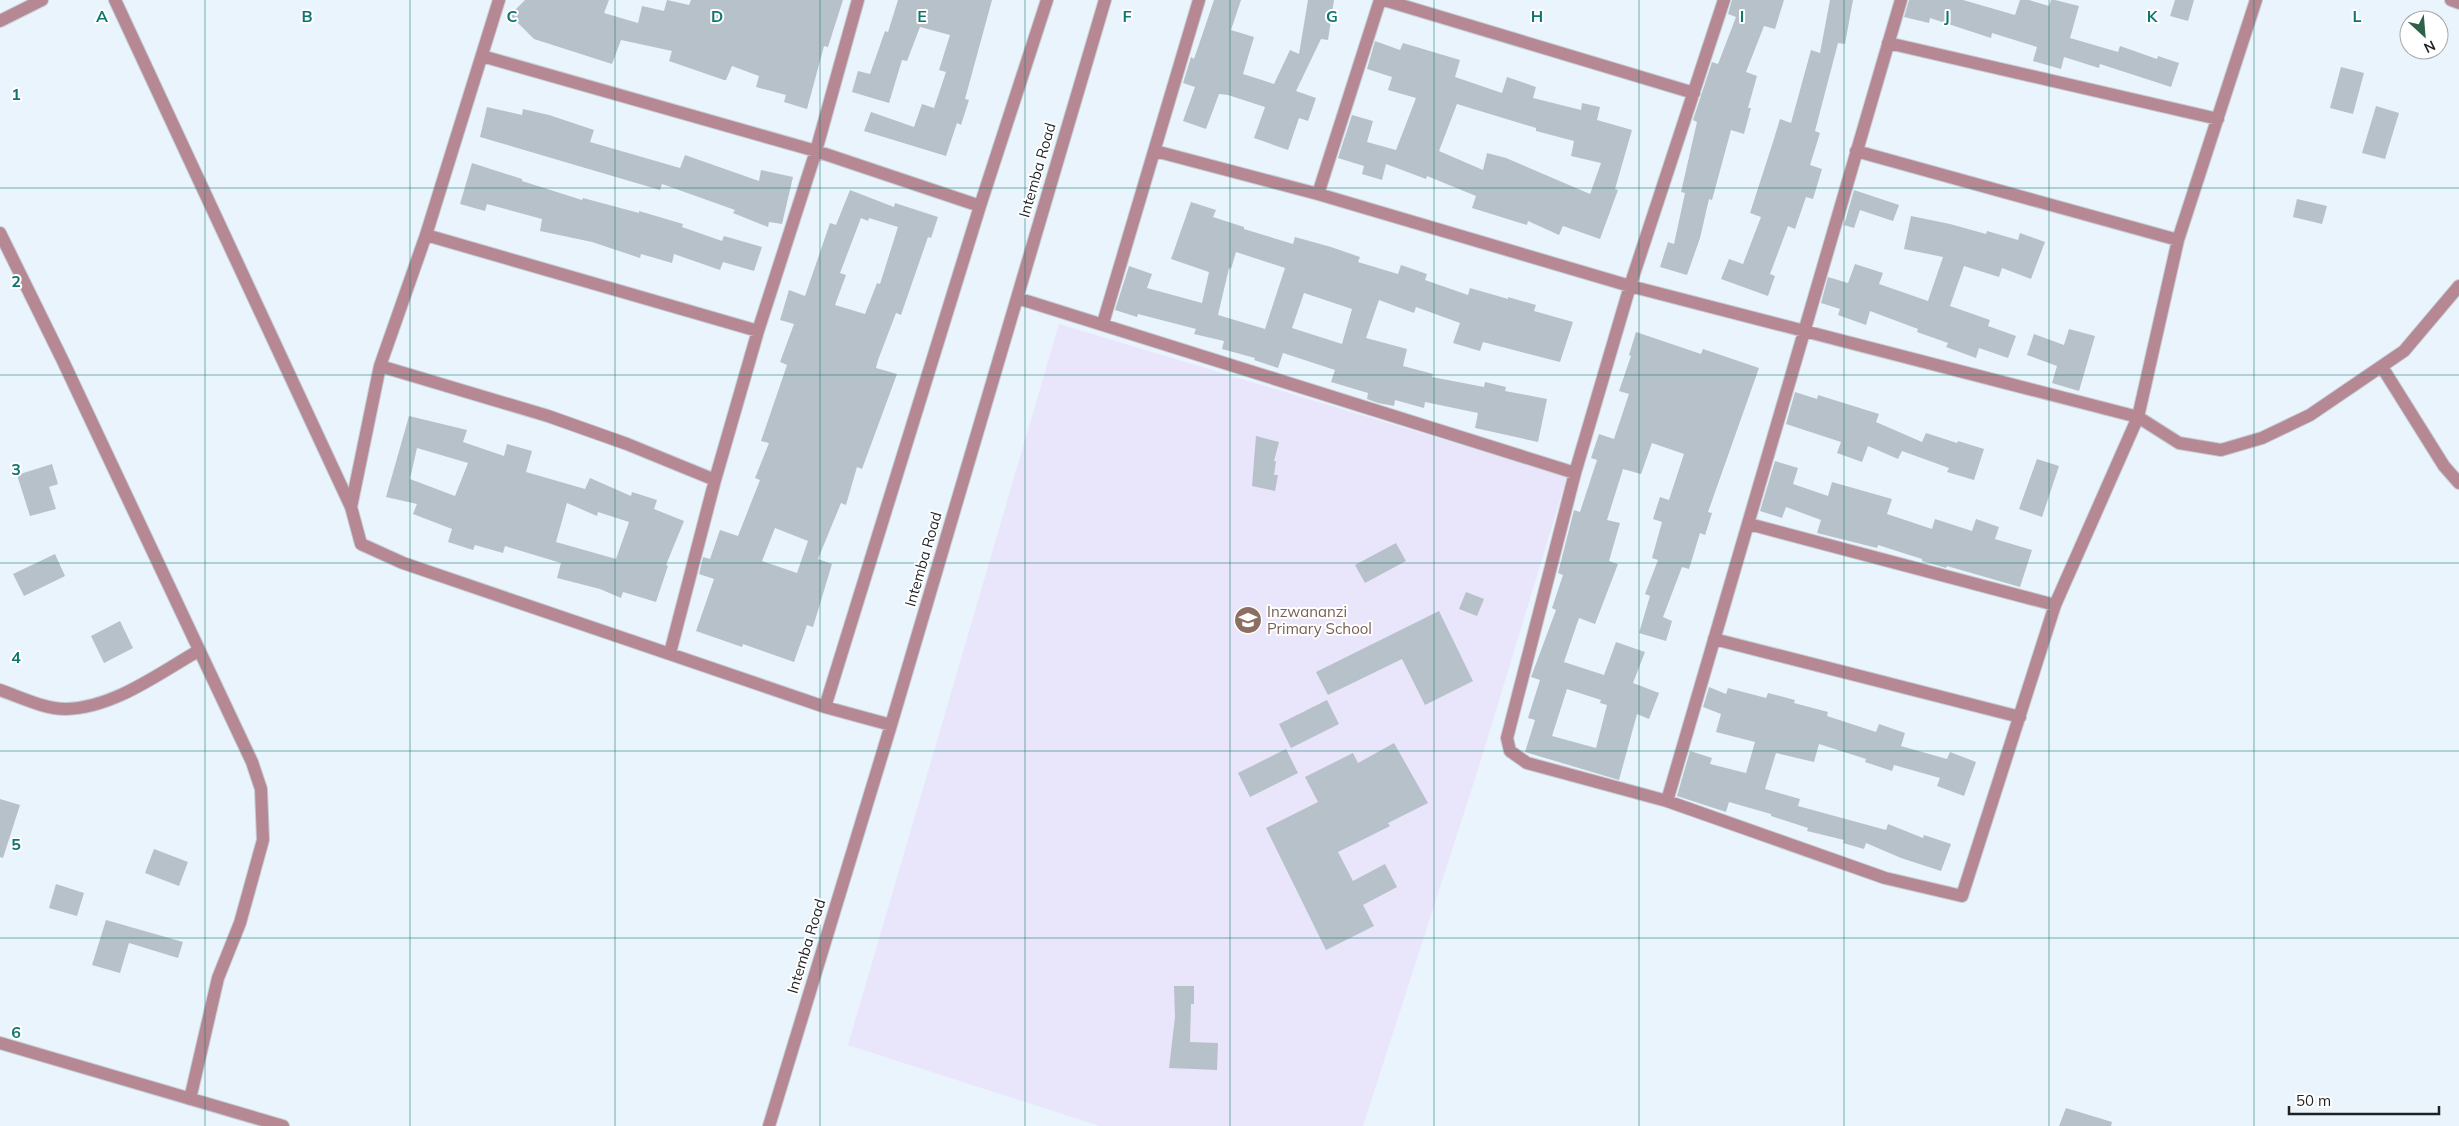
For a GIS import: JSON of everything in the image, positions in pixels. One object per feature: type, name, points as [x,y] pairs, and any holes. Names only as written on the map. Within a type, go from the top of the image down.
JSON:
[{"type":"street","points":[[0,20],[42,0]]},
{"type":"street","points":[[115,0],[351,507],[356,533],[361,544],[403,563],[825,707],[891,725]]},
{"type":"street","points":[[351,507],[380,366],[426,234],[498,0]]},
{"type":"street","points":[[670,653],[715,480],[758,331],[816,151],[858,0]]},
{"type":"street","points":[[825,707],[980,206],[1047,0]]},
{"type":"street","name":"Intemba Road","points":[[769,1126],[792,1044],[891,725],[1105,0]]},
{"type":"street","points":[[1103,323],[1156,151],[1199,0]]},
{"type":"street","points":[[1318,194],[1380,0]]},
{"type":"street","points":[[1384,0],[1694,93]]},
{"type":"street","points":[[1724,0],[1630,286],[1575,473],[1507,738],[1510,751],[1527,763],[1667,801],[1886,878],[1962,896],[2055,605],[2138,417],[2178,240],[2256,0]]},
{"type":"street","points":[[1667,801],[1901,0]]},
{"type":"street","points":[[2450,0],[2459,3]]},
{"type":"street","points":[[1888,43],[2218,120]]},
{"type":"street","points":[[482,56],[816,151],[980,206]]},
{"type":"street","points":[[1156,151],[1318,194],[1630,286],[2138,417],[2179,443],[2221,450],[2262,438],[2310,416],[2382,367],[2404,351],[2459,286]]},
{"type":"street","points":[[1856,151],[2178,240]]},
{"type":"street","points":[[0,233],[252,762],[261,789],[263,840],[240,923],[218,978],[190,1099]]},
{"type":"street","points":[[426,234],[758,331]]},
{"type":"street","points":[[1017,298],[1103,323],[1575,473]]},
{"type":"street","points":[[380,366],[548,416],[627,444],[715,480]]},
{"type":"street","points":[[2382,367],[2444,466],[2459,483]]},
{"type":"street","points":[[1749,524],[2055,605]]},
{"type":"street","points":[[1714,638],[2020,717]]},
{"type":"street","points":[[0,690],[43,705],[66,709],[97,703],[128,691],[198,652]]},
{"type":"street","points":[[0,1043],[283,1126]]},
{"type":"shaded area","name":"Inzwananzi Primary School","points":[[1059,324],[1567,477],[1480,763],[1363,1126],[1100,1126],[848,1045]]},
{"type":"building","points":[[525,0],[609,0],[604,13],[638,23],[642,6],[664,11],[667,0],[689,5],[691,0],[843,0],[828,47],[824,46],[807,109],[784,102],[786,95],[756,87],[759,76],[732,66],[726,80],[724,80],[669,61],[672,51],[621,40],[612,64],[534,39],[510,15]]},
{"type":"building","points":[[898,0],[992,0],[965,99],[969,100],[961,125],[957,123],[946,156],[864,131],[871,112],[914,127],[922,104],[934,108],[946,72],[939,70],[950,35],[920,27],[907,61],[902,60],[889,103],[852,92],[858,71],[870,74],[885,31],[888,32]]},
{"type":"building","points":[[1214,0],[1241,0],[1231,30],[1254,37],[1243,74],[1274,84],[1290,50],[1299,54],[1308,0],[1334,0],[1328,40],[1321,39],[1296,91],[1316,98],[1308,121],[1299,118],[1288,150],[1254,138],[1265,107],[1228,95],[1219,94],[1206,129],[1183,121],[1195,87],[1183,83],[1191,57],[1194,59]]},
{"type":"building","points":[[1732,0],[1784,0],[1775,29],[1764,26],[1746,72],[1757,76],[1748,108],[1751,108],[1744,134],[1731,130],[1712,200],[1709,199],[1700,238],[1687,275],[1660,267],[1668,242],[1674,244],[1685,193],[1681,192],[1697,122],[1693,120],[1712,62],[1718,64],[1736,17],[1728,14]]},
{"type":"building","points":[[1830,0],[1853,0],[1845,44],[1838,43],[1815,131],[1820,133],[1810,165],[1822,169],[1813,199],[1806,197],[1795,229],[1788,226],[1770,274],[1775,276],[1768,296],[1721,279],[1729,259],[1743,264],[1761,217],[1750,213],[1780,119],[1791,123],[1811,50],[1820,53]]},
{"type":"building","points":[[1909,0],[1963,0],[2015,15],[2020,0],[2029,0],[2049,6],[2051,0],[2055,0],[2079,6],[2070,38],[2118,52],[2120,46],[2157,59],[2158,56],[2179,63],[2171,87],[2100,64],[2099,68],[2064,57],[2061,69],[2033,61],[2037,47],[1992,33],[1991,38],[1930,18],[1929,23],[1904,17]]},
{"type":"building","points":[[2175,0],[2194,0],[2188,21],[2170,16]]},
{"type":"building","points":[[1375,41],[1400,50],[1403,43],[1460,60],[1455,77],[1502,93],[1507,77],[1536,87],[1533,98],[1581,110],[1582,103],[1600,107],[1597,120],[1632,130],[1615,189],[1618,190],[1600,239],[1563,226],[1559,235],[1528,221],[1527,225],[1472,208],[1476,196],[1427,176],[1426,179],[1386,164],[1382,180],[1362,174],[1364,166],[1338,158],[1352,115],[1373,121],[1367,142],[1396,150],[1416,98],[1388,90],[1392,77],[1367,69]],"holes":[[[1457,104],[1536,128],[1536,131],[1574,141],[1571,156],[1601,163],[1590,194],[1506,158],[1487,153],[1483,170],[1439,151]]]},
{"type":"building","points":[[2341,67],[2364,73],[2353,114],[2330,108]]},
{"type":"building","points":[[2376,106],[2399,113],[2385,159],[2362,153]]},
{"type":"building","points":[[487,107],[522,115],[523,109],[549,115],[594,130],[590,142],[680,168],[685,155],[759,181],[761,170],[793,177],[782,224],[769,222],[768,227],[733,213],[735,210],[662,184],[660,190],[480,137]]},
{"type":"building","points":[[472,163],[582,200],[583,198],[639,213],[639,211],[683,224],[682,227],[722,241],[724,236],[762,247],[754,271],[723,262],[720,270],[674,254],[672,263],[641,254],[640,258],[592,242],[540,231],[542,219],[487,204],[485,211],[460,204]]},
{"type":"building","points":[[850,190],[894,207],[895,203],[938,217],[931,238],[928,237],[901,315],[896,313],[878,360],[876,368],[897,374],[862,469],[857,467],[846,505],[841,503],[818,559],[832,564],[813,627],[807,625],[794,662],[743,644],[742,647],[696,631],[714,579],[699,574],[703,557],[710,559],[720,530],[738,536],[760,480],[755,478],[769,443],[761,441],[787,365],[780,362],[794,324],[780,320],[789,290],[805,296],[830,223],[836,225]],"holes":[[[861,218],[868,221],[869,218],[898,227],[880,284],[877,283],[865,314],[835,305],[846,275],[840,273]],[[775,528],[808,541],[797,573],[762,561]]]},
{"type":"building","points":[[1854,190],[1899,205],[1893,221],[1860,210],[1854,228],[1844,225]]},
{"type":"building","points":[[2297,199],[2327,206],[2322,224],[2293,217]]},
{"type":"building","points":[[1191,202],[1216,210],[1213,217],[1244,227],[1244,229],[1293,244],[1295,237],[1331,247],[1360,257],[1358,262],[1398,274],[1401,265],[1427,274],[1425,280],[1468,295],[1470,288],[1508,299],[1508,297],[1536,305],[1534,311],[1573,322],[1560,362],[1483,342],[1480,351],[1453,343],[1460,323],[1416,307],[1414,313],[1379,300],[1366,338],[1407,349],[1403,366],[1433,374],[1432,377],[1484,387],[1485,382],[1506,387],[1505,391],[1547,399],[1538,442],[1475,428],[1478,413],[1425,402],[1424,408],[1395,400],[1394,406],[1378,403],[1367,399],[1368,393],[1331,382],[1335,370],[1283,353],[1278,368],[1254,360],[1255,358],[1222,349],[1224,341],[1194,334],[1196,329],[1138,314],[1137,317],[1115,310],[1129,266],[1152,274],[1147,288],[1202,303],[1209,272],[1171,259]],"holes":[[[1236,252],[1285,268],[1265,329],[1218,315],[1229,268],[1231,269]],[[1304,293],[1352,309],[1342,344],[1292,328]]]},
{"type":"building","points":[[1911,216],[1986,234],[1987,231],[2018,240],[2020,233],[2045,242],[2031,279],[2002,268],[1999,277],[1964,266],[1950,306],[1990,320],[1988,326],[2016,336],[2008,358],[1979,348],[1976,358],[1946,347],[1948,343],[1917,332],[1918,329],[1870,311],[1866,325],[1838,315],[1840,309],[1821,303],[1828,277],[1848,283],[1855,264],[1883,273],[1879,284],[1928,301],[1943,257],[1904,249]]},
{"type":"building","points":[[2069,329],[2095,336],[2079,391],[2052,383],[2057,366],[2027,355],[2034,334],[2064,345]]},
{"type":"building","points":[[1636,332],[1701,354],[1703,349],[1759,368],[1708,512],[1712,513],[1705,535],[1700,533],[1689,569],[1682,567],[1663,617],[1672,621],[1666,641],[1639,633],[1650,596],[1645,594],[1658,560],[1652,558],[1662,522],[1653,519],[1660,497],[1669,500],[1684,454],[1652,443],[1641,474],[1623,469],[1607,520],[1620,523],[1609,561],[1618,564],[1595,624],[1579,618],[1564,662],[1604,675],[1616,642],[1645,652],[1633,683],[1659,693],[1649,719],[1637,714],[1619,780],[1525,752],[1535,720],[1528,718],[1540,680],[1531,677],[1556,610],[1552,608],[1563,575],[1558,573],[1574,510],[1580,512],[1597,460],[1591,458],[1599,434],[1614,439],[1629,394],[1619,391],[1631,356],[1629,355]],"holes":[[[1567,689],[1601,700],[1600,703],[1607,705],[1596,748],[1552,736]]]},
{"type":"building","points":[[1795,392],[1817,399],[1818,395],[1879,414],[1876,422],[1922,442],[1926,433],[1984,449],[1974,480],[1947,472],[1949,468],[1902,451],[1898,459],[1868,446],[1862,462],[1837,453],[1841,442],[1786,424]]},
{"type":"building","points":[[409,416],[467,430],[463,442],[504,456],[507,444],[532,451],[526,472],[585,489],[590,478],[631,496],[632,492],[657,500],[654,509],[684,521],[666,565],[668,566],[656,602],[623,592],[621,598],[600,589],[557,578],[561,563],[505,546],[503,553],[475,545],[473,550],[448,542],[452,529],[413,514],[417,504],[386,497]],"holes":[[[417,448],[468,463],[455,496],[410,479]],[[567,503],[597,516],[598,512],[629,522],[616,559],[556,542]]]},
{"type":"building","points":[[1256,436],[1279,442],[1274,461],[1276,461],[1274,475],[1278,475],[1275,491],[1252,486]]},
{"type":"building","points":[[2037,459],[2059,466],[2042,517],[2019,509]]},
{"type":"building","points":[[1775,461],[1798,468],[1793,484],[1828,496],[1832,482],[1892,499],[1887,514],[1932,529],[1935,519],[1972,531],[1976,519],[1999,527],[1995,539],[2032,550],[2020,587],[1947,566],[1946,568],[1922,561],[1922,559],[1878,545],[1877,548],[1817,533],[1821,520],[1786,507],[1782,518],[1760,511]]},
{"type":"building","points":[[52,464],[58,484],[49,487],[56,509],[30,516],[17,475]]},
{"type":"building","points":[[1396,543],[1406,561],[1365,583],[1355,565]]},
{"type":"building","points":[[55,554],[65,576],[24,596],[13,574]]},
{"type":"building","points":[[1466,592],[1484,599],[1477,616],[1459,609]]},
{"type":"building","points":[[1439,611],[1473,681],[1425,705],[1402,659],[1328,695],[1316,672]]},
{"type":"building","points":[[120,621],[133,648],[104,663],[91,636]]},
{"type":"building","points":[[1709,687],[1726,694],[1728,688],[1766,698],[1768,693],[1795,700],[1794,703],[1828,712],[1827,716],[1876,732],[1879,724],[1905,733],[1901,746],[1947,759],[1950,752],[1976,762],[1964,796],[1937,786],[1940,778],[1894,765],[1892,771],[1865,762],[1866,759],[1819,744],[1814,762],[1776,753],[1765,789],[1800,799],[1798,806],[1886,830],[1888,824],[1923,838],[1924,835],[1951,844],[1941,871],[1901,858],[1866,843],[1864,849],[1843,843],[1844,840],[1807,831],[1808,828],[1771,816],[1771,814],[1729,802],[1726,812],[1677,796],[1690,751],[1712,758],[1710,764],[1746,773],[1755,742],[1716,732],[1721,714],[1703,707]]},
{"type":"building","points":[[1327,700],[1339,724],[1291,748],[1279,724]]},
{"type":"building","points":[[1394,743],[1428,803],[1388,823],[1390,826],[1338,852],[1353,881],[1385,864],[1397,887],[1363,905],[1374,926],[1326,950],[1266,828],[1318,802],[1305,777],[1353,753],[1358,763]]},
{"type":"building","points":[[1286,749],[1298,773],[1250,797],[1238,773]]},
{"type":"building","points":[[0,799],[20,805],[3,858],[0,857]]},
{"type":"building","points":[[154,849],[188,862],[179,886],[145,873]]},
{"type":"building","points":[[56,884],[84,893],[77,916],[49,908]]},
{"type":"building","points":[[106,920],[183,942],[178,958],[129,943],[120,973],[92,965]]},
{"type":"building","points":[[1174,986],[1194,986],[1194,1004],[1191,1004],[1190,1042],[1218,1043],[1217,1070],[1169,1068],[1175,1017]]},
{"type":"building","points":[[2066,1108],[2112,1122],[2111,1126],[2059,1126]]},
{"type":"place","name":"Inzwananzi Primary School","points":[[1248,620]]}]
